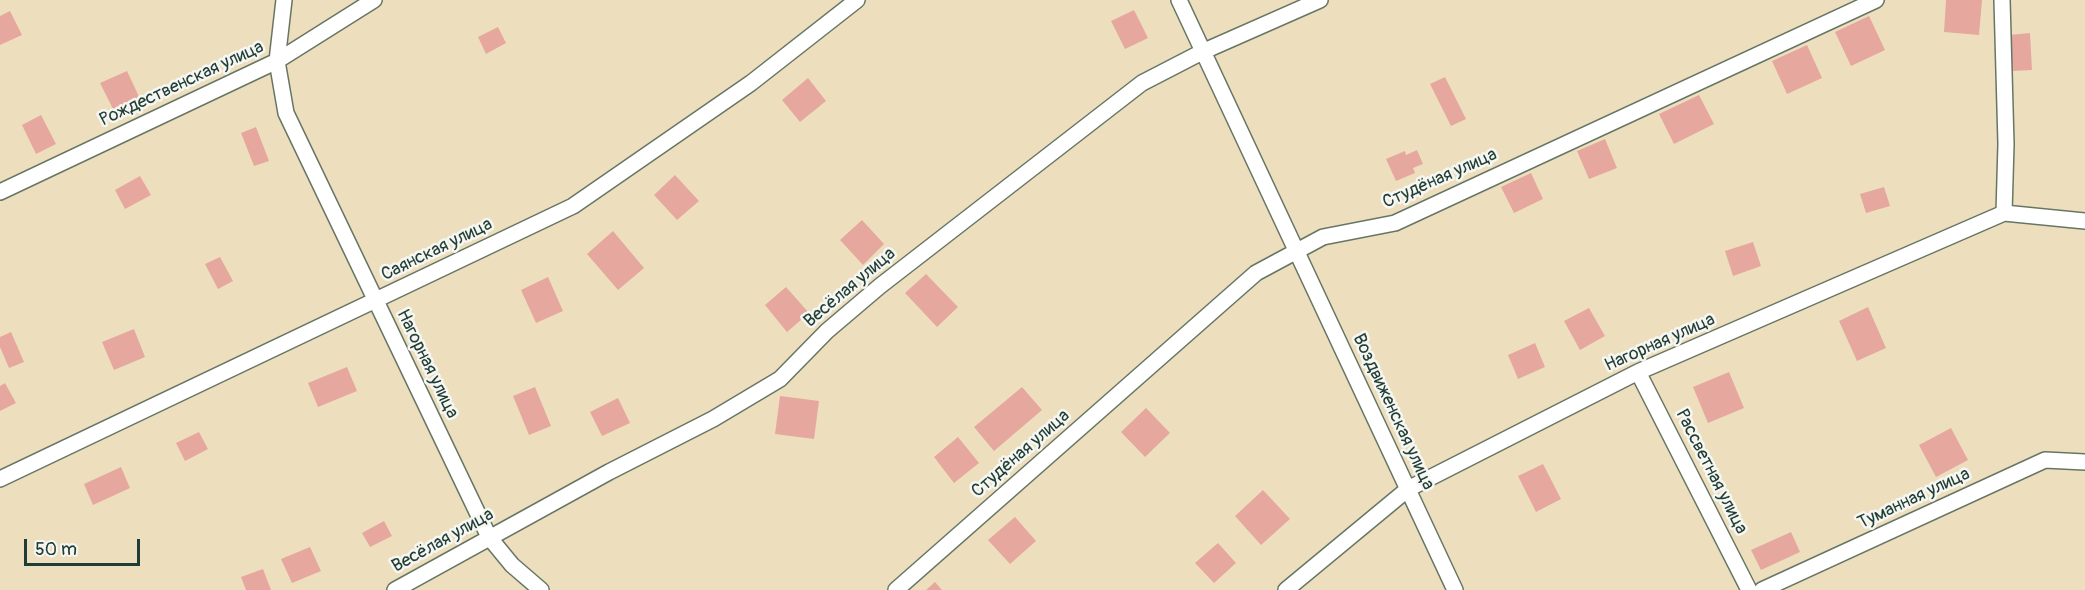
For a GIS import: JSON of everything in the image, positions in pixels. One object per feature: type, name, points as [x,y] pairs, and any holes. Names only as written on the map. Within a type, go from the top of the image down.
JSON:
[{"type":"street","name":"Нагорная улица","points":[[284,0],[277,61],[286,113],[489,537],[512,565],[541,590]]},
{"type":"street","name":"Рождественская улица","points":[[0,192],[277,61],[374,0]]},
{"type":"street","name":"Саянская улица","points":[[0,478],[376,302],[573,206],[751,84],[857,0]]},
{"type":"street","name":"Воздвиженская улица","points":[[1179,0],[1455,590]]},
{"type":"street","name":"Весёлая улица","points":[[395,590],[489,537],[713,419],[780,379],[826,331],[862,301],[1072,135],[1142,83],[1202,52],[1320,0]]},
{"type":"street","name":"Студёная улица","points":[[896,590],[1256,273],[1323,237],[1395,223],[1876,0]]},
{"type":"street","points":[[2002,0],[2006,144],[2004,213]]},
{"type":"street","name":"Нагорная улица","points":[[1286,590],[1408,489],[1638,372],[2004,213],[2085,221]]},
{"type":"street","name":"Рассветная улица","points":[[1638,372],[1749,590]]},
{"type":"street","name":"Туманная улица","points":[[1762,590],[2045,460],[2085,462]]},
{"type":"building","points":[[1946,0],[1982,0],[1979,35],[1944,32]]},
{"type":"building","points":[[1134,10],[1148,38],[1125,49],[1111,21]]},
{"type":"building","points":[[10,11],[22,35],[0,45],[0,16]]},
{"type":"building","points":[[1869,16],[1885,50],[1851,66],[1835,32]]},
{"type":"building","points":[[498,27],[506,43],[486,54],[478,37]]},
{"type":"building","points":[[2030,33],[2032,70],[2011,71],[2009,35]]},
{"type":"building","points":[[1807,45],[1822,78],[1787,94],[1772,61]]},
{"type":"building","points":[[127,71],[142,103],[116,115],[100,83]]},
{"type":"building","points":[[1445,77],[1466,119],[1451,126],[1430,84]]},
{"type":"building","points":[[808,78],[826,101],[800,122],[782,100]]},
{"type":"building","points":[[1699,95],[1714,124],[1674,144],[1659,114]]},
{"type":"building","points":[[41,115],[56,144],[36,154],[22,125]]},
{"type":"building","points":[[256,127],[269,161],[254,166],[241,133]]},
{"type":"building","points":[[1605,139],[1617,168],[1589,179],[1577,151]]},
{"type":"building","points":[[1417,150],[1423,164],[1413,168],[1415,173],[1396,181],[1386,159],[1405,151],[1406,155]]},
{"type":"building","points":[[1531,173],[1543,199],[1514,213],[1501,187]]},
{"type":"building","points":[[675,175],[699,201],[677,220],[654,195]]},
{"type":"building","points":[[140,176],[151,195],[125,209],[115,190]]},
{"type":"building","points":[[1884,187],[1890,206],[1866,213],[1860,194]]},
{"type":"building","points":[[862,220],[884,244],[863,265],[840,240]]},
{"type":"building","points":[[613,231],[644,268],[618,290],[587,254]]},
{"type":"building","points":[[1753,242],[1761,266],[1733,276],[1725,251]]},
{"type":"building","points":[[220,257],[233,281],[218,289],[205,264]]},
{"type":"building","points":[[926,274],[958,307],[937,327],[905,293]]},
{"type":"building","points":[[548,277],[563,311],[536,323],[521,290]]},
{"type":"building","points":[[786,287],[809,313],[787,332],[765,305]]},
{"type":"building","points":[[1868,307],[1886,348],[1857,361],[1839,321]]},
{"type":"building","points":[[1589,308],[1605,336],[1580,350],[1564,321]]},
{"type":"building","points":[[134,329],[145,357],[114,370],[102,342]]},
{"type":"building","points":[[11,332],[24,362],[9,368],[0,347],[0,337]]},
{"type":"building","points":[[1535,343],[1545,367],[1518,379],[1508,355]]},
{"type":"building","points":[[347,367],[357,391],[318,407],[308,383]]},
{"type":"building","points":[[1729,372],[1744,408],[1708,423],[1693,387]]},
{"type":"building","points":[[5,383],[16,403],[0,411],[0,386]]},
{"type":"building","points":[[535,387],[551,426],[529,435],[513,396]]},
{"type":"building","points":[[1022,387],[1042,410],[994,451],[974,427]]},
{"type":"building","points":[[780,396],[819,401],[814,439],[775,434]]},
{"type":"building","points":[[618,398],[630,423],[602,436],[590,412]]},
{"type":"building","points":[[1146,408],[1170,433],[1145,457],[1121,432]]},
{"type":"building","points":[[1951,428],[1968,460],[1936,477],[1919,445]]},
{"type":"building","points":[[199,432],[208,449],[185,461],[176,443]]},
{"type":"building","points":[[958,437],[979,463],[954,483],[934,457]]},
{"type":"building","points":[[1543,464],[1561,499],[1536,512],[1518,476]]},
{"type":"building","points":[[121,467],[130,488],[93,505],[84,484]]},
{"type":"building","points":[[1263,490],[1290,519],[1261,545],[1235,516]]},
{"type":"building","points":[[1015,517],[1036,541],[1010,564],[988,540]]},
{"type":"building","points":[[384,521],[392,536],[370,547],[362,533]]},
{"type":"building","points":[[1791,532],[1800,552],[1761,570],[1751,550]]},
{"type":"building","points":[[1218,543],[1236,563],[1214,583],[1195,563]]},
{"type":"building","points":[[310,547],[321,571],[292,583],[281,559]]},
{"type":"building","points":[[263,569],[271,590],[246,590],[241,577]]},
{"type":"building","points":[[935,582],[942,590],[926,590]]}]
